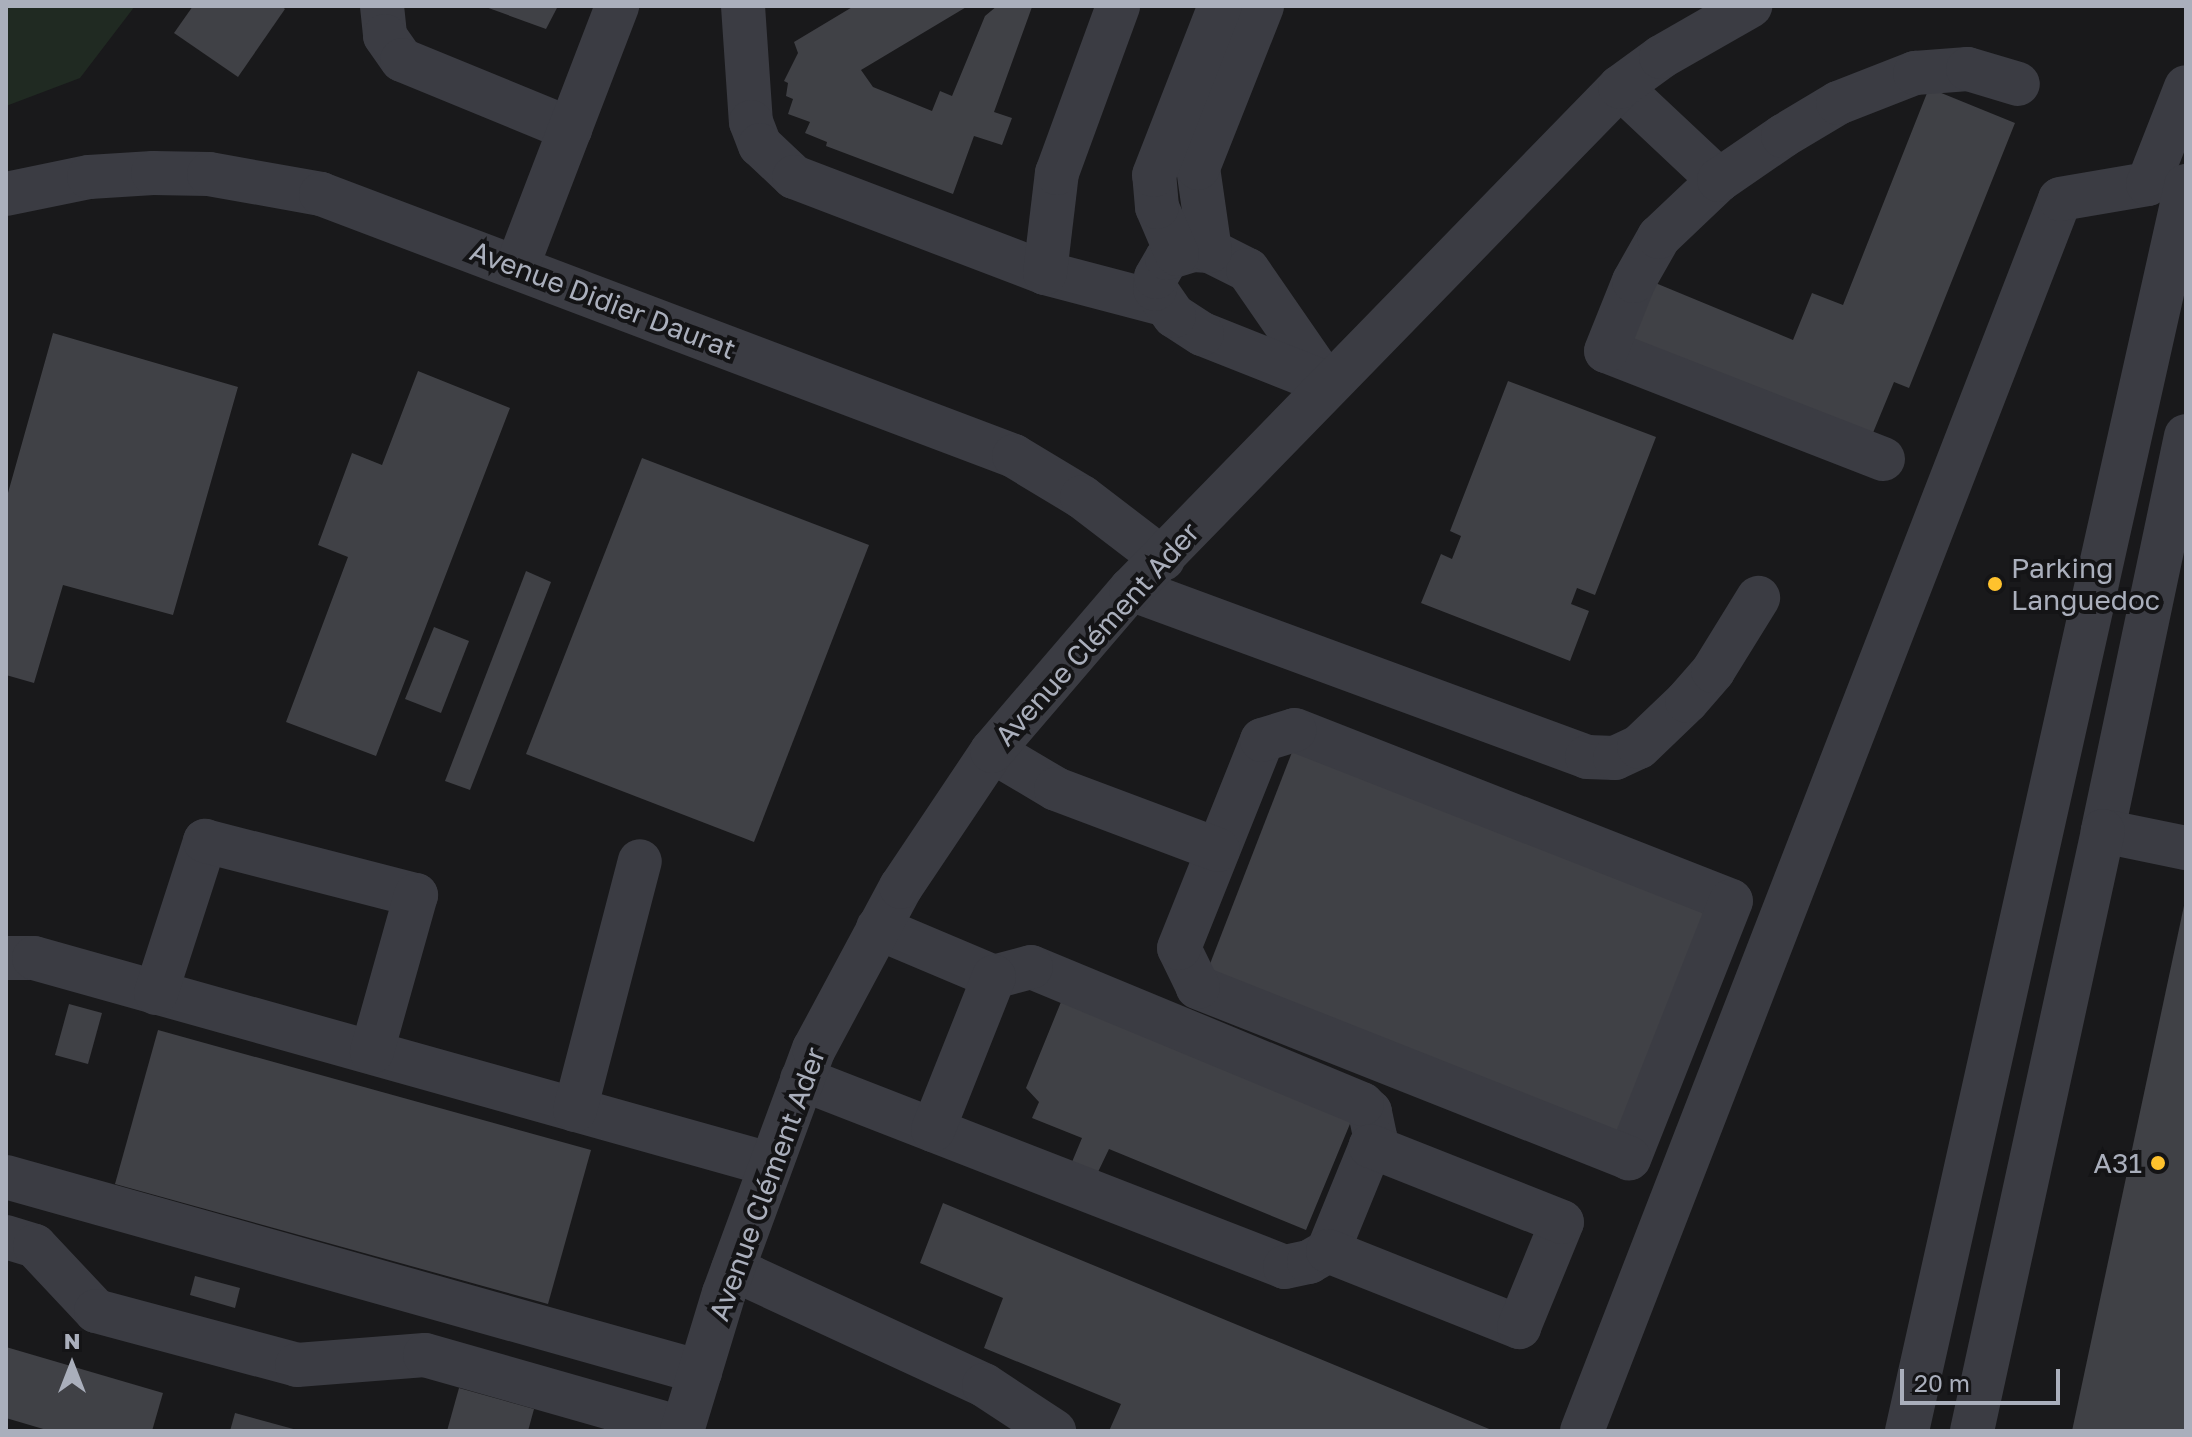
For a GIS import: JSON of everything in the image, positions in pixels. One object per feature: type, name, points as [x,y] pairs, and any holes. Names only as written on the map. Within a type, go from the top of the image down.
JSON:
[{"type":"street","points":[[382,6],[385,36],[402,60],[570,129]]},
{"type":"street","points":[[517,267],[617,6]]},
{"type":"street","points":[[743,6],[751,122],[775,163],[794,177],[1045,273],[1163,304],[1202,334],[1326,383]]},
{"type":"street","points":[[1045,273],[1057,173],[1118,6]]},
{"type":"street","points":[[1194,252],[1157,207],[1154,175],[1220,6]]},
{"type":"street","points":[[1194,252],[1198,168],[1262,6]]},
{"type":"street","name":"Avenue Clément Ader","points":[[682,1430],[733,1269],[802,1079],[878,928],[992,751],[1131,589],[1163,559],[1326,383],[1620,87],[1661,57],[1750,6]]},
{"type":"street","points":[[1883,459],[1606,351],[1634,281],[1659,237],[1719,180],[1805,122],[1881,84],[1943,68],[1987,73],[2018,84]]},
{"type":"street","points":[[1620,87],[1719,180]]},
{"type":"street","points":[[1907,1431],[2172,188],[2186,87]]},
{"type":"street","name":"Avenue Didier Daurat","points":[[6,194],[89,177],[209,174],[321,194],[1014,456],[1082,497],[1163,559]]},
{"type":"street","points":[[1582,1431],[2060,199],[2172,188]]},
{"type":"street","points":[[1163,304],[1156,277],[1167,258],[1194,252],[1248,270],[1326,383]]},
{"type":"street","points":[[1972,1431],[2186,436]]},
{"type":"street","points":[[1131,589],[1587,757],[1615,758],[1639,747],[1687,701],[1713,671],[1758,598]]},
{"type":"street","points":[[1295,730],[1731,901],[1629,1158],[1198,987],[1179,948],[1218,850],[1262,740],[1295,730]]},
{"type":"street","points":[[992,751],[1056,789],[1218,850]]},
{"type":"street","points":[[2103,831],[2186,848]]},
{"type":"street","points":[[156,993],[205,841],[416,895],[372,1052]]},
{"type":"street","points":[[575,1110],[640,861]]},
{"type":"street","points":[[802,1079],[1285,1267],[1309,1262],[1328,1251],[1375,1136],[1370,1112],[1352,1097],[1031,967],[994,977],[878,928]]},
{"type":"street","points":[[6,958],[34,958],[769,1164]]},
{"type":"street","points":[[933,1130],[994,977]]},
{"type":"street","points":[[1328,1251],[1519,1327],[1562,1222],[1370,1146]]},
{"type":"street","points":[[6,1177],[700,1372]]},
{"type":"street","points":[[6,1237],[35,1246],[96,1311],[297,1365],[425,1355],[682,1430]]},
{"type":"street","points":[[733,1269],[984,1385],[1054,1431]]},
{"type":"shaded area","points":[[6,6],[135,6],[80,78],[6,106]]},
{"type":"building","points":[[193,6],[281,6],[285,9],[238,77],[174,33]]},
{"type":"building","points":[[483,6],[558,6],[546,29]]},
{"type":"building","points":[[854,6],[968,6],[861,70],[873,87],[932,111],[940,91],[952,96],[985,16],[997,6],[1032,7],[994,112],[1012,118],[1002,145],[974,136],[953,194],[826,146],[827,142],[805,133],[810,122],[788,114],[793,99],[786,96],[788,83],[784,81],[798,53],[794,42]]},
{"type":"building","points":[[1929,88],[2015,123],[1909,388],[1894,382],[1870,440],[1628,340],[1653,282],[1793,340],[1812,293],[1843,305]]},
{"type":"building","points":[[53,333],[238,387],[173,615],[63,585],[34,683],[6,675],[6,500]]},
{"type":"building","points":[[418,371],[510,408],[376,756],[286,722],[348,557],[318,545],[352,453],[382,465]]},
{"type":"building","points":[[1508,381],[1656,437],[1595,595],[1577,588],[1571,604],[1589,611],[1570,661],[1421,603],[1441,554],[1452,559],[1461,536],[1450,531]]},
{"type":"building","points":[[642,458],[869,545],[754,842],[526,754]]},
{"type":"building","points":[[526,571],[551,582],[470,790],[445,781]]},
{"type":"building","points":[[434,627],[469,641],[441,713],[405,699]]},
{"type":"building","points":[[1294,747],[1706,914],[1618,1136],[1208,969]]},
{"type":"building","name":"A31","points":[[2185,901],[2186,1431],[2072,1431]]},
{"type":"building","points":[[1061,1002],[1352,1119],[1306,1230],[1109,1149],[1098,1172],[1072,1162],[1082,1138],[1032,1118],[1039,1102],[1026,1088]]},
{"type":"building","points":[[69,1004],[102,1013],[88,1064],[55,1055]]},
{"type":"building","points":[[158,1030],[591,1150],[548,1304],[115,1184]]},
{"type":"building","points":[[943,1203],[1494,1431],[1109,1431],[1121,1404],[984,1348],[1003,1298],[920,1263]]},
{"type":"building","points":[[195,1276],[240,1288],[235,1308],[190,1295]]},
{"type":"building","points":[[6,1347],[163,1393],[152,1431],[50,1431],[6,1418]]},
{"type":"building","points":[[459,1388],[534,1409],[528,1431],[447,1431]]},
{"type":"building","points":[[235,1413],[297,1430],[297,1431],[230,1431]]},
{"type":"place","name":"Parking Languedoc","points":[[1995,584]]},
{"type":"place","name":"A31","points":[[2158,1163]]}]
